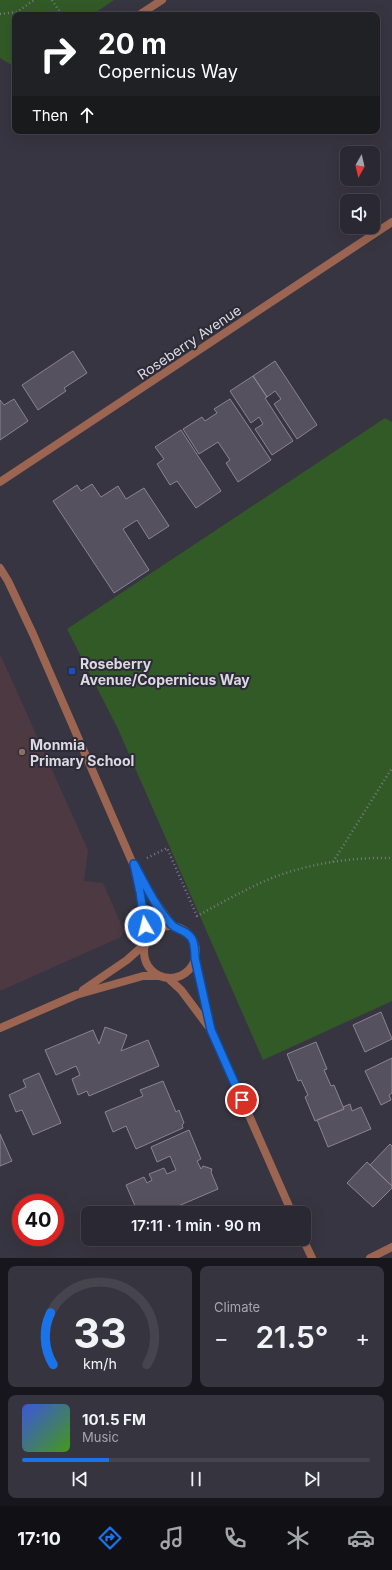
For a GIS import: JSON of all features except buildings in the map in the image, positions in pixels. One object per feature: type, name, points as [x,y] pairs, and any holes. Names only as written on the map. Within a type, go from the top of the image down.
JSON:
[{"type":"street","points":[[144,12],[162,0]]},
{"type":"street","name":"Roseberry Avenue","points":[[0,482],[392,222]]},
{"type":"street","points":[[0,568],[8,581],[33,634],[134,864],[157,904],[173,926]]},
{"type":"street","points":[[134,864],[140,892],[146,941],[144,950],[148,965],[152,971],[159,976]]},
{"type":"street","points":[[76,995],[126,960],[146,941],[152,933],[158,929],[173,926],[188,934],[193,941],[195,949],[195,958],[211,1030],[289,1206]]},
{"type":"street","points":[[0,1028],[76,995],[143,976],[175,978],[188,970],[195,958]]},
{"type":"street","points":[[168,978],[181,990],[211,1030]]},
{"type":"street","points":[[307,1246],[312,1258]]},
{"type":"street","points":[[370,1258],[392,1247]]},
{"type":"path","points":[[17,12],[34,0]]},
{"type":"path","points":[[52,0],[60,12]]},
{"type":"path","points":[[0,14],[12,13]]},
{"type":"path","points":[[333,863],[392,768]]},
{"type":"path","points":[[134,864],[167,848],[197,916],[248,889],[278,876],[306,868],[333,863],[392,858]]},
{"type":"shaded area","name":"Monmia Primary School","points":[[0,654],[88,850],[84,881],[103,883],[124,931],[121,937],[0,991]]},
{"type":"green space","points":[[0,0],[114,0],[96,12],[12,12],[12,65],[0,58]]},
{"type":"green space","points":[[385,418],[392,422],[392,1001],[263,1060],[118,729],[67,629]]},
{"type":"place","name":"Roseberry Avenue/Copernicus Way","points":[[72,671]]},
{"type":"place","name":"Monmia Primary School","points":[[22,752]]},
{"type":"route","points":[[145,926],[134,864],[157,904],[173,926],[188,934],[193,941],[195,958],[211,1030],[242,1100]]}]
